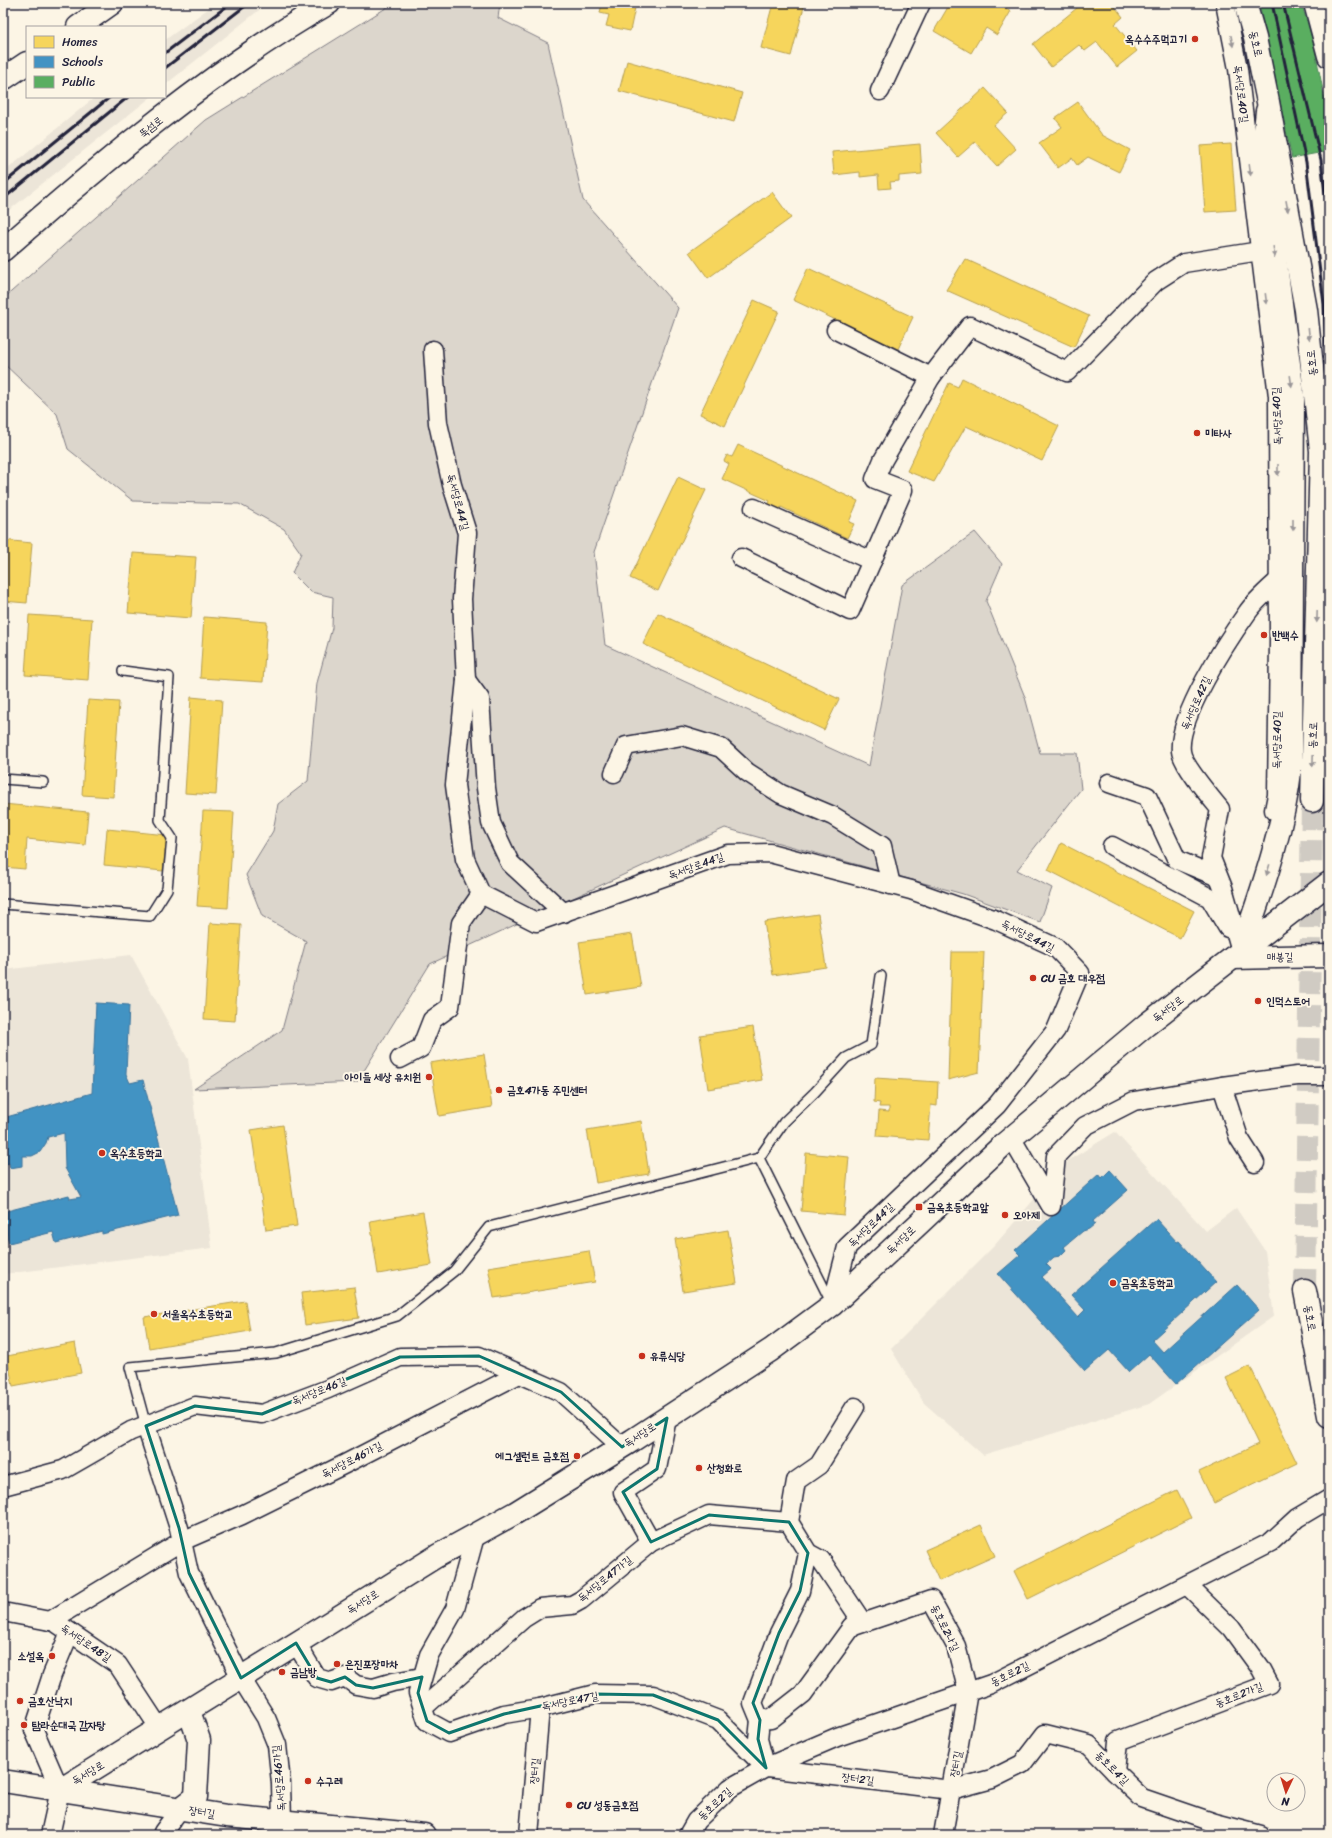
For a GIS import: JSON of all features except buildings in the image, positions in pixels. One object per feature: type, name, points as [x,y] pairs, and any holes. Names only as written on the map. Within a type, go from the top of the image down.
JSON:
[{"type":"main road","points":[[79,26],[112,3]]},
{"type":"main road","name":"뚝섬로","points":[[3,250],[129,144],[200,89],[258,48],[329,3]]},
{"type":"main road","name":"동호로","points":[[1245,3],[1255,38],[1268,102],[1306,310],[1321,451],[1312,801]]},
{"type":"main road","points":[[1315,3],[1329,56]]},
{"type":"main road","points":[[3,79],[26,64]]},
{"type":"main road","points":[[1236,954],[1288,796],[1291,764],[1293,395],[1262,158],[1268,102]]},
{"type":"main road","name":"독서당로","points":[[3,1781],[60,1790],[431,1560],[515,1513],[622,1447],[772,1350],[832,1305],[1012,1139],[1146,1025],[1175,1004],[1236,954],[1329,884]]},
{"type":"main road","name":"매봉길","points":[[1236,954],[1329,956]]},
{"type":"main road","name":"동호로","points":[[1305,1291],[1329,1416]]},
{"type":"main road","points":[[180,1809],[196,1797],[199,1740],[189,1711]]},
{"type":"main road","name":"장터길","points":[[60,1790],[227,1816],[345,1831],[424,1835]]},
{"type":"street","points":[[880,91],[921,3]]},
{"type":"street","name":"독서당로40길","points":[[1225,3],[1238,69],[1278,396],[1279,580],[1277,795],[1275,832]]},
{"type":"street","points":[[741,558],[850,611],[903,490],[875,479],[884,460],[931,377],[970,326],[1067,372],[1156,281],[1184,263],[1260,251]]},
{"type":"street","points":[[836,330],[931,377]]},
{"type":"street","name":"독서당로44길","points":[[432,350],[438,423],[452,485],[467,533],[462,599],[466,680],[454,785],[465,859],[481,894],[536,922],[728,854],[770,853],[891,885],[996,920],[1055,947],[1080,973],[1056,1030],[997,1105],[847,1247],[832,1305]]},
{"type":"street","points":[[754,508],[872,561]]},
{"type":"street","name":"독서당로42길","points":[[1236,954],[1218,877],[1211,858],[1220,809],[1202,788],[1181,753],[1181,739],[1185,722],[1208,675],[1248,612],[1279,580]]},
{"type":"street","points":[[466,680],[480,699],[491,824],[510,863],[564,913]]},
{"type":"street","points":[[614,773],[626,746],[682,736],[721,748],[747,772],[781,794],[833,816],[882,846],[891,885]]},
{"type":"street","points":[[1110,783],[1147,796],[1177,860],[1218,877]]},
{"type":"street","points":[[1112,846],[1210,898],[1236,954]]},
{"type":"street","points":[[400,1059],[421,1048],[432,1020],[450,1006],[461,923],[481,894]]},
{"type":"street","points":[[1012,1139],[1050,1206],[1056,1156],[1085,1126],[1134,1101],[1222,1086],[1297,1076],[1329,1076]]},
{"type":"street","points":[[1222,1086],[1239,1138],[1256,1163]]},
{"type":"street","name":"독서당로46길","points":[[3,1486],[62,1470],[131,1431],[195,1406],[262,1414],[328,1389],[400,1357],[479,1356],[561,1392],[622,1447]]},
{"type":"street","name":"독서당로46가길","points":[[50,1621],[182,1541],[242,1515],[345,1464],[519,1374]]},
{"type":"street","points":[[760,1720],[771,1719],[802,1694],[859,1617],[821,1560],[808,1554],[790,1522],[796,1481],[819,1465],[855,1407]]},
{"type":"street","name":"독서당로","points":[[651,1542],[623,1492],[657,1469],[667,1418]]},
{"type":"street","name":"독서당로46가길","points":[[146,1426],[161,1468],[182,1541],[189,1573],[241,1678],[266,1718],[277,1745],[281,1783],[282,1822]]},
{"type":"street","name":"동호로2길","points":[[688,1835],[696,1821],[730,1788],[766,1768],[837,1737],[991,1684],[1271,1542],[1297,1518],[1329,1499]]},
{"type":"street","name":"독서당로47가길","points":[[423,1708],[524,1618],[540,1608],[572,1605],[581,1600],[651,1542],[709,1515],[790,1522]]},
{"type":"street","name":"독서당로47길","points":[[474,1536],[455,1609],[429,1655],[422,1677],[418,1693],[427,1722],[449,1733],[504,1714],[540,1708],[594,1694],[653,1695],[718,1720],[766,1768]]},
{"type":"street","points":[[766,1768],[758,1739],[760,1720],[754,1703],[776,1638],[800,1591],[808,1554]]},
{"type":"street","name":"동호로2가길","points":[[1115,1772],[1118,1741],[1269,1684],[1261,1670],[1231,1628],[1188,1585]]},
{"type":"street","name":"동호로2나길","points":[[852,1627],[931,1600],[956,1646],[968,1692]]},
{"type":"street","name":"독서당로48길","points":[[3,1612],[55,1622],[118,1665],[160,1729]]},
{"type":"street","name":"독서당로","points":[[50,1835],[60,1790],[34,1730],[52,1675],[70,1632]]},
{"type":"street","points":[[296,1643],[317,1678],[331,1682],[344,1677],[356,1685],[373,1688],[393,1682],[422,1677]]},
{"type":"street","name":"장터길","points":[[943,1835],[968,1692]]},
{"type":"street","name":"장터길","points":[[529,1835],[540,1708]]},
{"type":"street","name":"동호로4길","points":[[951,1790],[992,1779],[1022,1764],[1045,1734],[1089,1745],[1142,1798],[1215,1823],[1261,1835]]},
{"type":"street","name":"장터2길","points":[[766,1768],[951,1790]]},
{"type":"street","points":[[163,1835],[180,1809]]},
{"type":"lane","points":[[3,904],[150,916],[167,889],[172,838],[160,820],[170,677],[123,671]]},
{"type":"lane","points":[[3,779],[43,782]]},
{"type":"lane","points":[[146,1426],[130,1367],[276,1353],[397,1316],[454,1271],[489,1227],[759,1158],[784,1122],[816,1092],[846,1058],[872,1045],[881,976]]},
{"type":"lane","points":[[759,1158],[832,1305]]},
{"type":"highlighted area","points":[[479,1356],[561,1392],[622,1447],[667,1418],[657,1469],[623,1492],[651,1542],[709,1515],[723,1515],[789,1522],[808,1553],[800,1591],[779,1633],[753,1703],[760,1720],[758,1739],[766,1768],[718,1720],[653,1695],[595,1694],[504,1714],[449,1733],[427,1721],[418,1693],[422,1677],[373,1688],[356,1685],[345,1677],[331,1682],[317,1678],[296,1643],[241,1678],[189,1573],[179,1528],[146,1426],[195,1406],[262,1414],[400,1357]]},
{"type":"shaded area","points":[[216,3],[268,3],[166,84],[166,39]]},
{"type":"shaded area","points":[[394,3],[500,3],[498,18],[548,43],[583,200],[678,308],[594,552],[605,645],[869,766],[902,585],[975,532],[1002,564],[986,601],[1025,697],[1040,753],[1077,753],[1081,789],[1017,870],[1052,888],[1040,922],[963,894],[725,828],[430,964],[357,1082],[194,1089],[282,1030],[306,941],[262,916],[246,875],[273,831],[278,804],[308,781],[317,683],[332,628],[333,597],[311,592],[292,573],[301,553],[284,529],[239,504],[133,501],[68,449],[57,414],[3,363],[3,299],[206,120]]},
{"type":"shaded area","points":[[94,98],[150,98],[3,215],[3,173]]},
{"type":"shaded area","name":"옥수초등학교","points":[[131,955],[188,1059],[212,1248],[4,1274],[3,970]]},
{"type":"shaded area","name":"금옥초등학교","points":[[1115,1132],[1206,1231],[1236,1208],[1265,1251],[1274,1316],[1149,1404],[983,1455],[924,1403],[891,1349],[994,1246],[1066,1162]]},
{"type":"tunnel","points":[[1305,1291],[1312,801]]},
{"type":"railway","points":[[166,52],[231,3]]},
{"type":"railway","points":[[166,67],[249,3]]},
{"type":"railway","points":[[1272,3],[1306,162],[1324,304],[1329,417]]},
{"type":"railway","points":[[1283,3],[1321,160],[1329,226]]},
{"type":"railway","points":[[3,184],[109,98]]},
{"type":"railway","points":[[3,199],[127,98]]},
{"type":"place","name":"옥수수주먹고기","points":[[1195,39]]},
{"type":"place","name":"미타사","points":[[1197,433]]},
{"type":"place","name":"반백수","points":[[1264,635]]},
{"type":"place","name":"CU 금호 대우점","points":[[1033,978]]},
{"type":"place","name":"인덕스토어","points":[[1258,1001]]},
{"type":"place","name":"아이들 세상 유치원","points":[[429,1077]]},
{"type":"place","name":"금호4가동 주민센터","points":[[499,1090]]},
{"type":"place","name":"옥수초등학교","points":[[102,1153]]},
{"type":"place","name":"금옥초등학교앞","points":[[919,1207]]},
{"type":"place","name":"오아제","points":[[1005,1215]]},
{"type":"place","name":"금옥초등학교","points":[[1113,1283]]},
{"type":"place","name":"서울옥수초등학교","points":[[154,1314]]},
{"type":"place","name":"유류식당","points":[[642,1356]]},
{"type":"place","name":"에그셀런트 금호점","points":[[577,1456]]},
{"type":"place","name":"산청화로","points":[[699,1468]]},
{"type":"place","name":"소설옥","points":[[52,1656]]},
{"type":"place","name":"은진포장마차","points":[[337,1664]]},
{"type":"place","name":"금남방","points":[[282,1672]]},
{"type":"place","name":"금호산낙지","points":[[20,1701]]},
{"type":"place","name":"탐라순대국 감자탕","points":[[24,1725]]},
{"type":"place","name":"수구레","points":[[308,1781]]},
{"type":"place","name":"CU 성동금호점","points":[[569,1805]]}]
